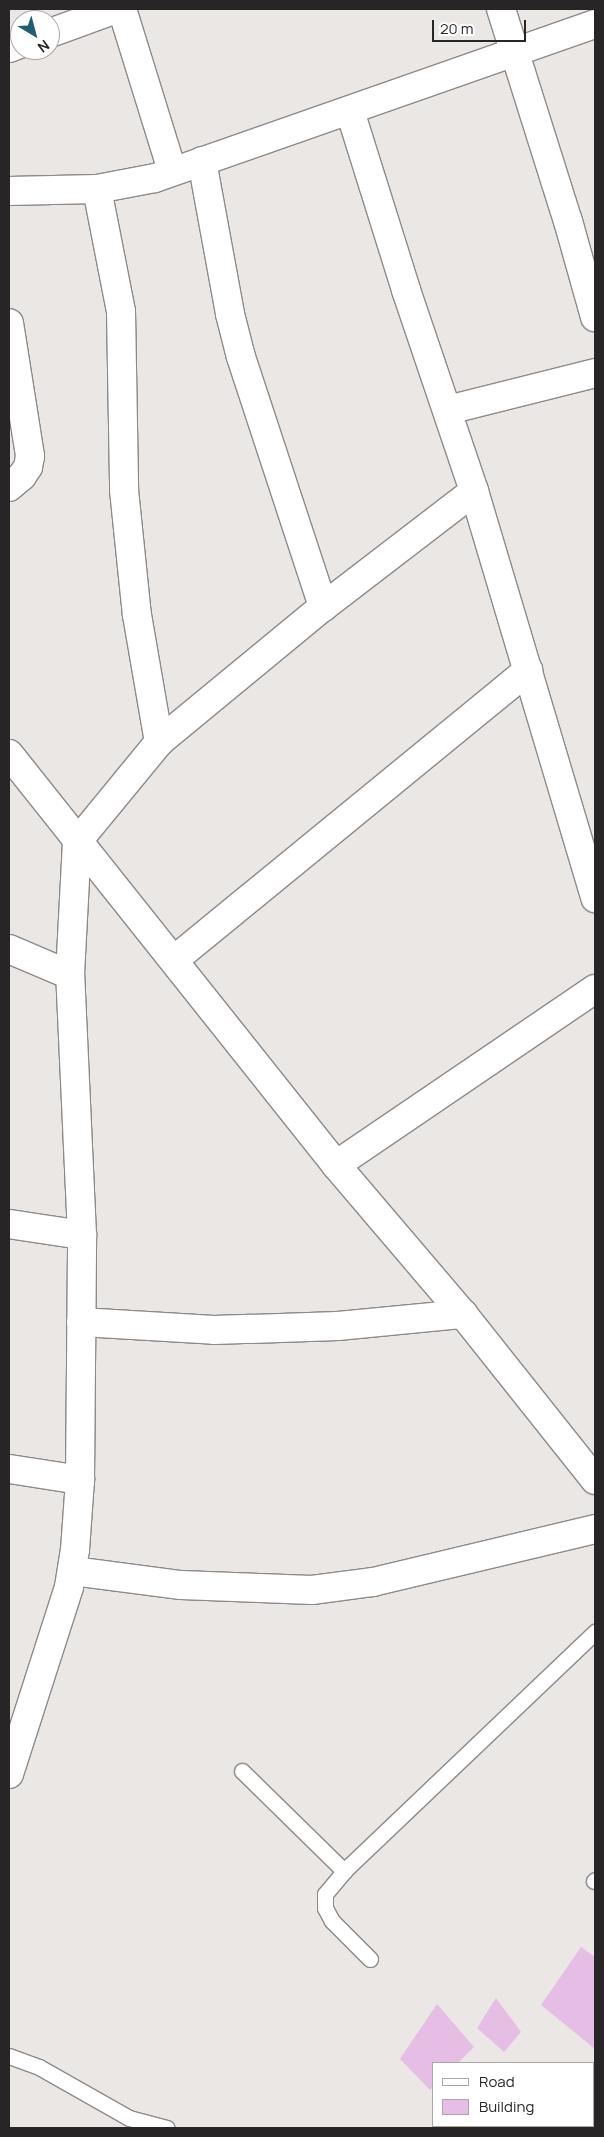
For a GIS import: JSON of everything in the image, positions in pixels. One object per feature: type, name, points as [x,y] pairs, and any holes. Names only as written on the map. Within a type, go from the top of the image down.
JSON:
[{"type":"street","points":[[60,29],[116,9]]},
{"type":"street","points":[[122,9],[172,171]]},
{"type":"street","points":[[501,9],[595,317]]},
{"type":"street","points":[[9,191],[97,189],[155,178],[350,112],[595,24]]},
{"type":"street","points":[[350,112],[406,290],[474,491],[595,898]]},
{"type":"street","points":[[202,161],[230,314],[241,357],[323,607]]},
{"type":"street","points":[[97,189],[121,311],[124,490],[136,615],[159,742]]},
{"type":"street","points":[[9,323],[30,456],[28,467],[22,476],[9,487]]},
{"type":"street","points":[[448,410],[595,373]]},
{"type":"street","points":[[9,1774],[73,1571],[80,1480],[82,1236],[70,975],[77,842],[159,742],[323,607],[474,491]]},
{"type":"street","points":[[174,960],[528,670]]},
{"type":"street","points":[[9,754],[77,842],[174,960],[336,1165],[464,1314],[595,1480]]},
{"type":"street","points":[[9,949],[70,975]]},
{"type":"street","points":[[336,1165],[595,989]]},
{"type":"street","points":[[9,1224],[82,1236]]},
{"type":"street","points":[[81,1322],[214,1330],[338,1326],[464,1314]]},
{"type":"street","points":[[9,1469],[80,1480]]},
{"type":"street","points":[[73,1571],[181,1585],[312,1590],[374,1582],[595,1529]]},
{"type":"lane","points":[[370,1959],[332,1921],[325,1908],[325,1894],[344,1871],[595,1632]]},
{"type":"lane","points":[[242,1771],[344,1871]]},
{"type":"lane","points":[[9,2056],[39,2067],[129,2118],[167,2128]]},
{"type":"building","points":[[581,1947],[595,1957],[595,2049],[541,2005]]},
{"type":"building","points":[[496,1998],[521,2032],[504,2052],[477,2028]]},
{"type":"building","points":[[437,2004],[474,2047],[459,2062],[432,2062],[432,2088],[430,2090],[400,2059]]},
{"type":"building","points":[[526,2127],[527,2128],[483,2128]]}]
